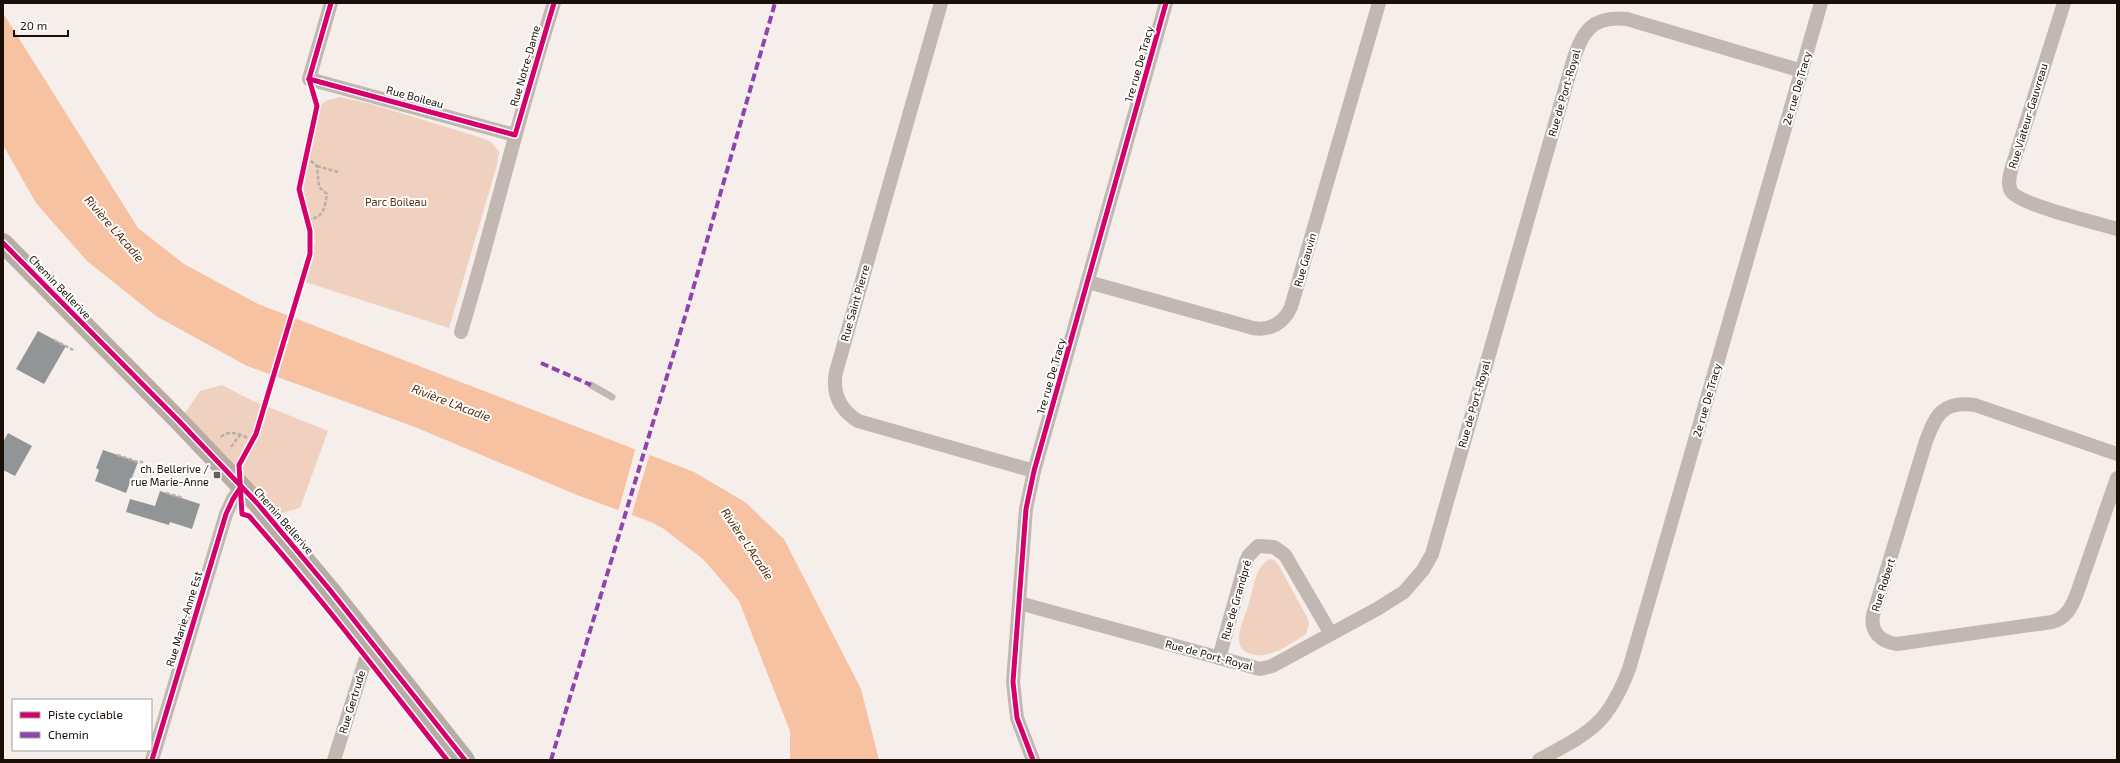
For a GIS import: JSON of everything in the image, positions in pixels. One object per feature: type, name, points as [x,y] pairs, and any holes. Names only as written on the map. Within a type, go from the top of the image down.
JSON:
[{"type":"street","name":"Rue Boileau","points":[[331,3],[309,79],[515,135]]},
{"type":"street","name":"Rue Notre-Dame","points":[[461,332],[508,169],[515,135],[554,3]]},
{"type":"street","name":"Rue Saint Pierre","points":[[941,3],[836,372],[835,391],[843,408],[858,420],[1034,471]]},
{"type":"street","name":"1re rue De Tracy","points":[[1033,760],[1021,730],[1014,695],[1026,509],[1034,471],[1166,3]]},
{"type":"street","name":"Rue Gauvin","points":[[1088,282],[1253,328],[1270,328],[1282,320],[1291,307],[1379,3]]},
{"type":"street","name":"2e rue De Tracy","points":[[1540,760],[1582,736],[1600,722],[1618,695],[1629,669],[1821,3]]},
{"type":"street","name":"Rue Viateur-Gauvreau","points":[[2064,3],[2012,167],[2009,180],[2010,190],[2018,198],[2033,204],[2117,229]]},
{"type":"street","name":"Rue de Port-Royal","points":[[1019,603],[1252,668],[1266,668],[1331,634],[1404,592],[1428,563],[1573,61],[1579,44],[1587,30],[1596,23],[1607,19],[1627,19],[1802,71]]},
{"type":"street","name":"Chemin Bellerive","points":[[3,243],[241,487],[286,537],[465,760]]},
{"type":"street","name":"Rue Robert","points":[[2117,454],[1975,405],[1956,404],[1946,408],[1934,420],[1926,441],[1874,615],[1874,632],[1885,640],[1897,644],[2052,622],[2060,619],[2068,611],[2076,596],[2117,478]]},
{"type":"street","name":"Rue Marie-Anne Est","points":[[152,760],[226,514],[241,487]]},
{"type":"street","name":"Rue de Grandpré","points":[[1219,658],[1246,561],[1249,555],[1258,546],[1274,547],[1285,555],[1331,634]]},
{"type":"street","name":"Rue Gertrude","points":[[334,760],[365,661],[375,646]]},
{"type":"lane","points":[[591,385],[612,397]]},
{"type":"path","points":[[304,164],[307,150]]},
{"type":"path","points":[[306,157],[317,166],[338,172]]},
{"type":"path","points":[[307,220],[320,216],[327,194],[319,187],[317,166]]},
{"type":"path","points":[[54,340],[73,350]]},
{"type":"path","points":[[235,452],[221,437],[227,433],[240,435],[253,440]]},
{"type":"path","points":[[250,446],[256,434]]},
{"type":"path","points":[[231,447],[240,435]]},
{"type":"path","points":[[117,455],[138,462],[143,462]]},
{"type":"path","points":[[166,493],[183,498]]},
{"type":"green space","name":"Parc Boileau","points":[[340,97],[371,104],[482,138],[491,142],[499,152],[497,165],[449,328],[305,282],[315,241],[311,219],[304,199],[303,179],[321,106],[325,101]]},
{"type":"green space","points":[[222,385],[251,400],[328,431],[300,508],[279,514],[185,413],[200,391]]},
{"type":"green space","points":[[1269,559],[1274,560],[1278,564],[1307,617],[1309,624],[1306,634],[1286,647],[1270,654],[1255,655],[1246,652],[1240,645],[1240,632],[1255,580],[1264,563]]},
{"type":"water","name":"Rivière L'Acadie","points":[[3,13],[138,228],[184,264],[258,304],[694,472],[745,502],[784,539],[861,689],[879,760],[790,760],[790,731],[739,601],[704,560],[664,529],[651,522],[577,495],[415,427],[247,366],[156,316],[87,261],[36,203],[3,145]]},
{"type":"pier","points":[[289,313],[296,316],[277,379],[270,377]]},
{"type":"pier","points":[[636,447],[650,453],[631,517],[618,512]]},
{"type":"building","points":[[38,331],[66,346],[44,384],[16,369]]},
{"type":"building","points":[[8,433],[32,446],[15,476],[3,470],[3,442]]},
{"type":"building","points":[[103,450],[138,462],[126,493],[95,481],[99,470],[96,468]]},
{"type":"building","points":[[160,491],[200,504],[192,529],[170,522],[169,525],[126,512],[130,499],[155,506]]},
{"type":"marked path","points":[[551,760],[687,310],[775,3]]},
{"type":"marked path","points":[[541,363],[591,385]]},
{"type":"cycle path","points":[[309,79],[331,3]]},
{"type":"cycle path","points":[[309,79],[515,135],[554,3]]},
{"type":"cycle path","points":[[1033,760],[1017,718],[1013,682],[1026,509],[1034,471],[1166,3]]},
{"type":"cycle path","points":[[309,79],[317,106],[299,189],[310,231],[310,254],[256,434],[239,465],[242,514],[249,516],[275,546],[350,637],[447,760]]},
{"type":"cycle path","points":[[3,243],[179,421],[257,503],[330,590],[465,760]]},
{"type":"cycle path","points":[[152,760],[226,514],[241,487]]},
{"type":"place","name":"ch. Bellerive / rue Marie-Anne","points":[[217,475]]}]
